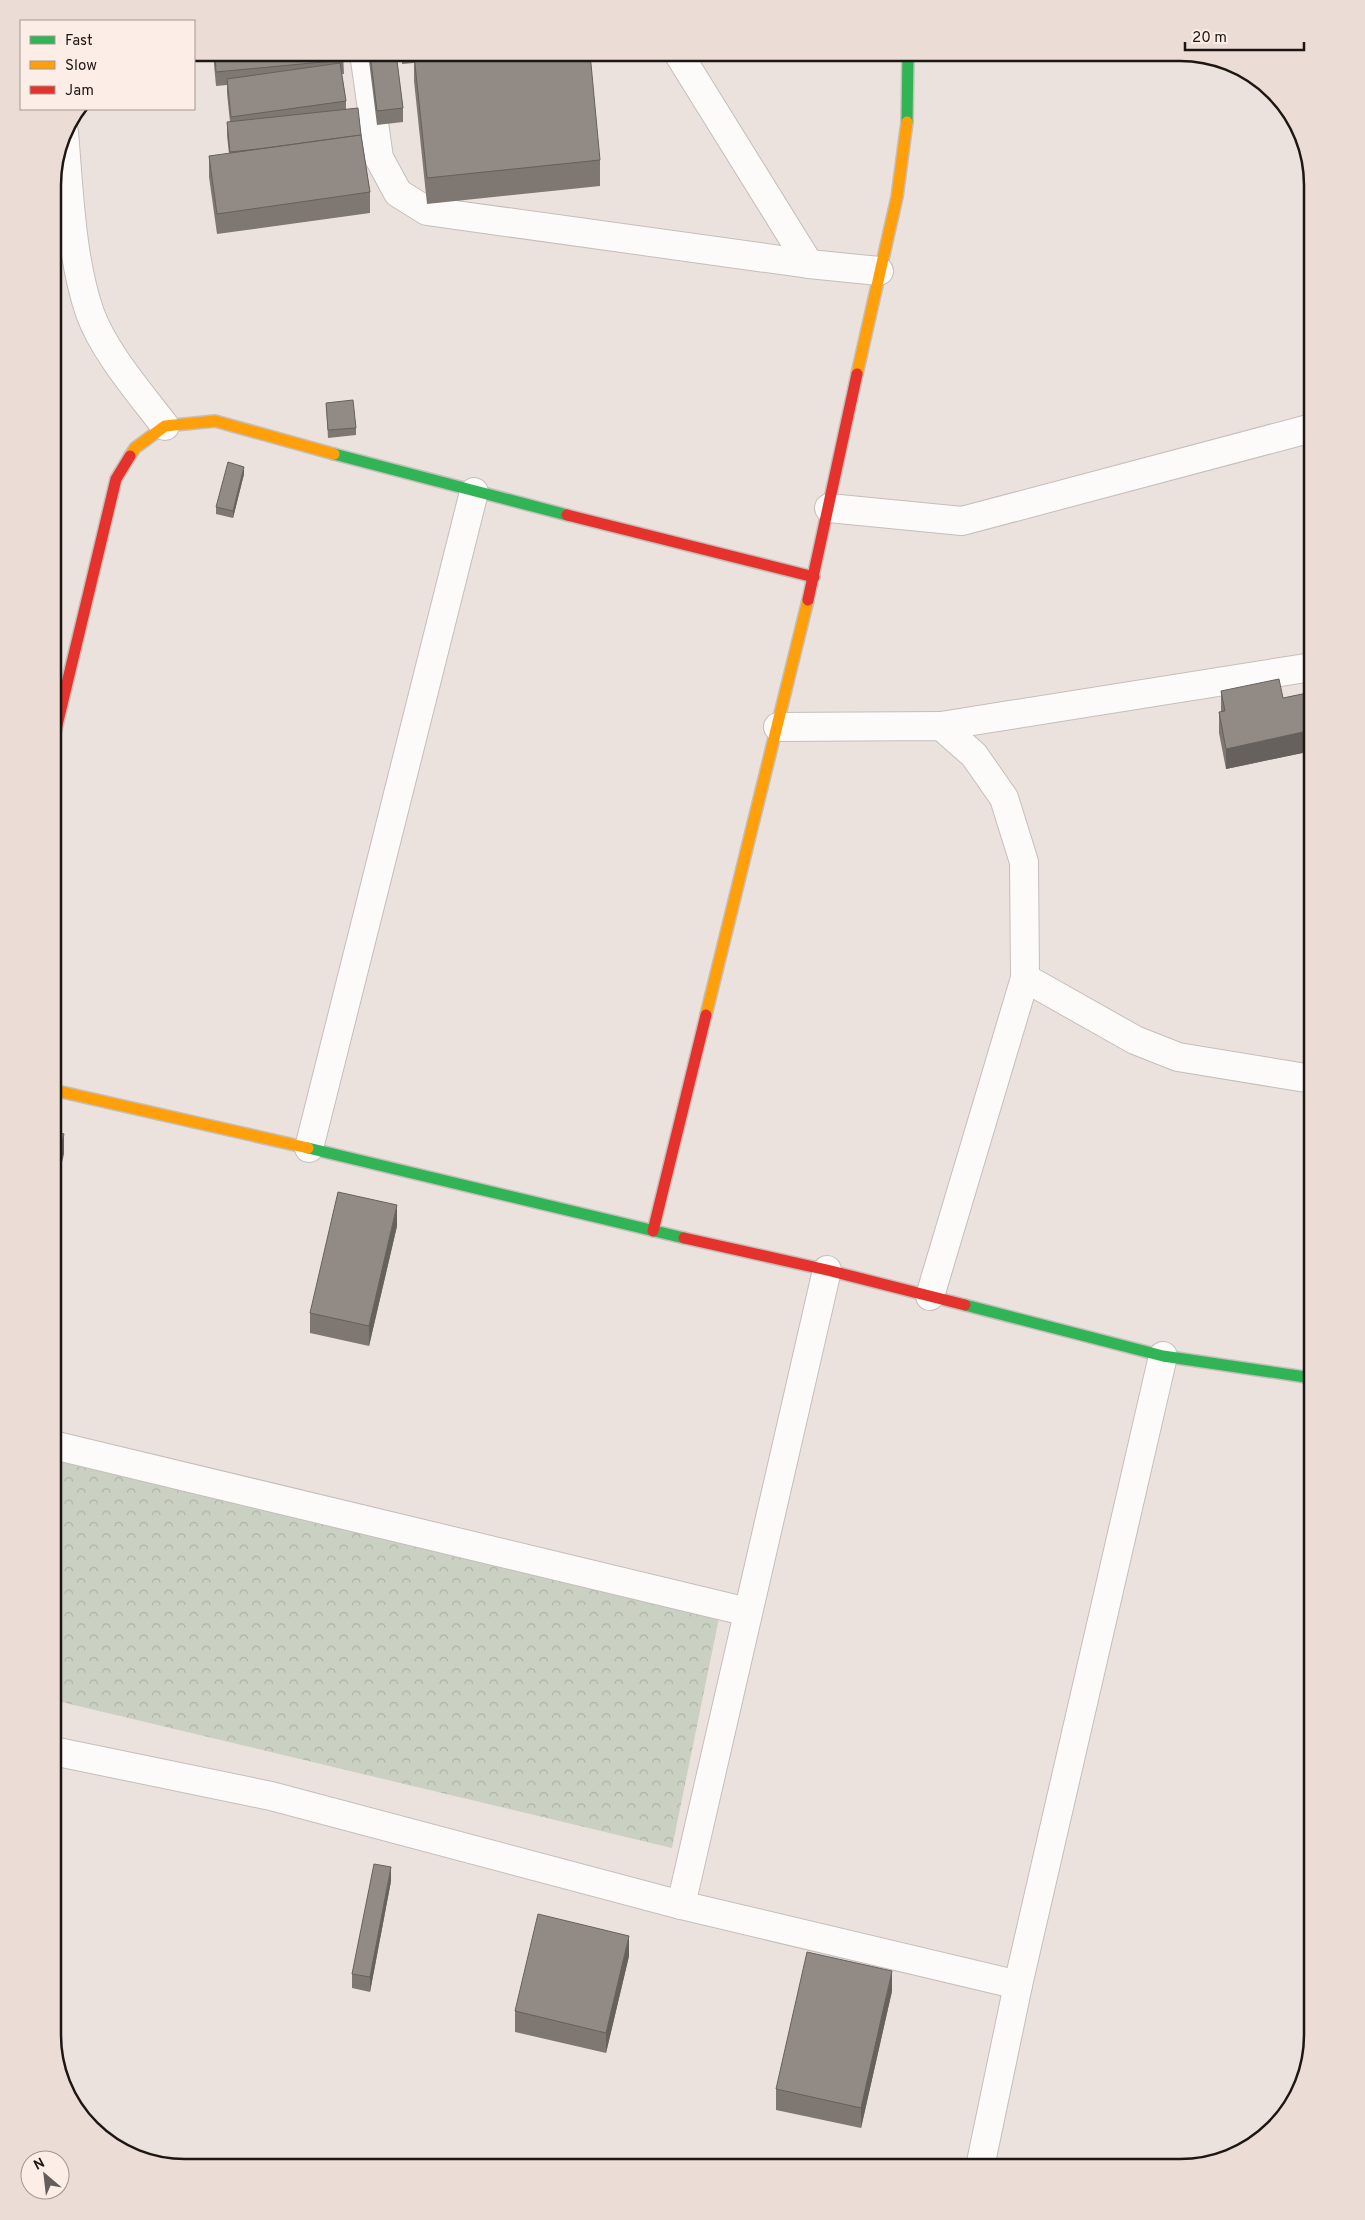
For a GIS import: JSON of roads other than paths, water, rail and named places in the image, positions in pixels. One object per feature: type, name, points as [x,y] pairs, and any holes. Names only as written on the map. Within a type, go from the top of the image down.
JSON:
[{"type":"street","points":[[365,61],[379,158],[398,193],[427,211],[809,264],[879,271]]},
{"type":"street","points":[[683,61],[809,264]]},
{"type":"street","points":[[653,1231],[814,577],[879,271],[897,197],[908,112],[908,62]]},
{"type":"street","points":[[66,154],[75,251],[90,313],[116,362],[165,426]]},
{"type":"street","points":[[62,706],[116,479],[135,448],[165,426],[215,421],[474,492],[814,577]]},
{"type":"street","points":[[829,508],[962,521],[1304,430]]},
{"type":"street","points":[[309,1148],[474,492]]},
{"type":"street","points":[[778,727],[941,726],[1304,668]]},
{"type":"street","points":[[930,1296],[1024,978],[1024,862],[1004,798],[974,755],[941,726]]},
{"type":"street","points":[[1024,978],[1135,1040],[1178,1057],[1304,1079]]},
{"type":"street","points":[[62,1092],[827,1270],[1163,1356],[1304,1377]]},
{"type":"street","points":[[681,1905],[827,1270]]},
{"type":"street","points":[[982,2159],[1018,1985],[1163,1356]]},
{"type":"street","points":[[61,1447],[748,1612]]},
{"type":"street","points":[[61,1753],[271,1796],[681,1905],[1018,1985]]}]
